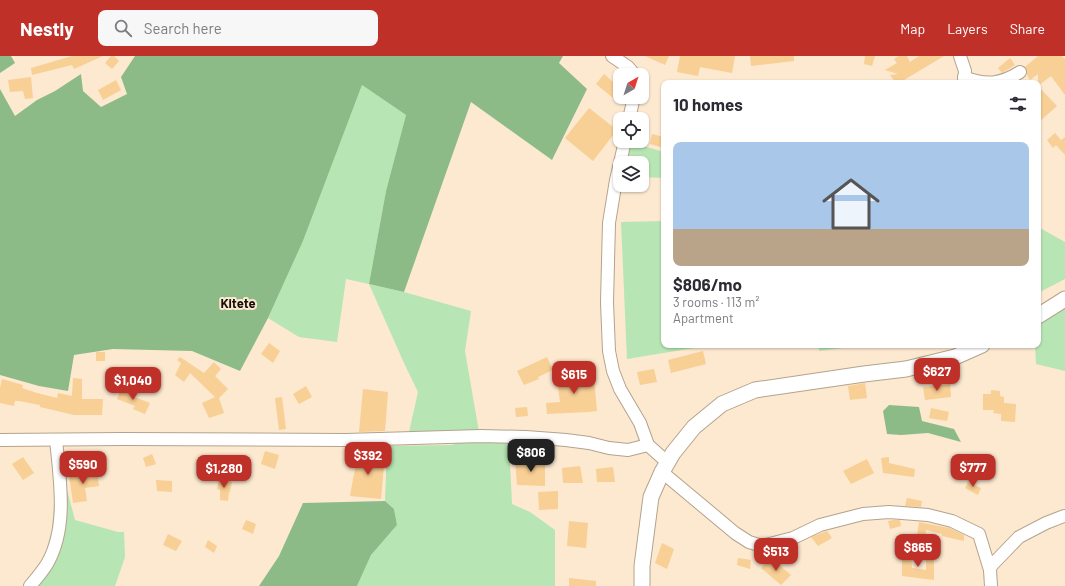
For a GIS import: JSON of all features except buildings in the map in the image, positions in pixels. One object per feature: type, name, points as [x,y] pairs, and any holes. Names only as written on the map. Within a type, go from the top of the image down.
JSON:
[{"type":"main road","points":[[1041,314],[1065,299]]},
{"type":"main road","points":[[642,586],[642,566],[651,497],[667,463],[694,426],[722,404],[755,390],[906,369],[955,357],[975,348]]},
{"type":"street","points":[[612,56],[629,68]]},
{"type":"street","points":[[960,56],[965,71],[964,80]]},
{"type":"street","points":[[1005,80],[1020,72]]},
{"type":"street","points":[[623,148],[616,180],[609,223],[609,351],[613,371],[620,389],[640,423],[648,445],[735,533],[749,542],[762,546],[793,538],[820,525],[863,514],[889,512],[928,515],[952,521],[979,534],[990,570],[991,586]]},
{"type":"street","points":[[0,440],[346,440],[518,437],[589,443],[609,448],[628,450],[648,445]]},
{"type":"street","points":[[30,586],[47,564],[57,536],[60,496],[56,440]]},
{"type":"street","points":[[990,570],[1019,537],[1046,523],[1064,516]]},
{"type":"green space","points":[[0,56],[11,56],[15,63],[0,73]]},
{"type":"green space","points":[[135,56],[563,56],[559,63],[587,89],[552,160],[471,102],[404,292],[369,284],[386,191],[406,115],[362,85],[303,241],[268,318],[240,371],[192,351],[113,349],[74,355],[68,391],[39,386],[0,375],[0,89],[15,116],[37,100],[55,91],[81,74],[83,91],[101,107],[127,94],[121,77]]},
{"type":"green space","points":[[362,85],[406,115],[386,191],[369,284],[346,279],[337,342],[299,337],[268,318],[303,241]]},
{"type":"green space","points":[[628,148],[649,148],[661,151],[661,178],[649,177],[649,156],[626,156]]},
{"type":"green space","points":[[661,221],[661,348],[694,348],[627,359],[621,222]]},
{"type":"green space","points":[[1041,229],[1065,242],[1065,279],[1041,291]]},
{"type":"green space","points":[[369,284],[404,292],[471,311],[465,351],[480,438],[509,442],[512,504],[530,512],[555,530],[555,586],[357,586],[371,555],[397,525],[394,509],[385,501],[387,446],[451,445],[478,438],[450,432],[409,432],[418,392]]},
{"type":"green space","points":[[1065,308],[1065,371],[1036,364],[1035,348],[1041,348],[1041,320]]},
{"type":"green space","points":[[819,348],[842,348],[819,351]]},
{"type":"green space","points":[[889,405],[919,407],[922,421],[954,429],[961,442],[928,433],[901,435],[887,434],[883,411]]},
{"type":"green space","points":[[55,444],[75,520],[118,532],[124,532],[125,557],[115,586],[24,586],[44,559],[52,529],[57,465]]},
{"type":"green space","points":[[385,501],[394,509],[397,525],[371,555],[357,586],[259,586],[279,556],[303,503]]},
{"type":"district","name":"Kitete","points":[[238,303]]}]
